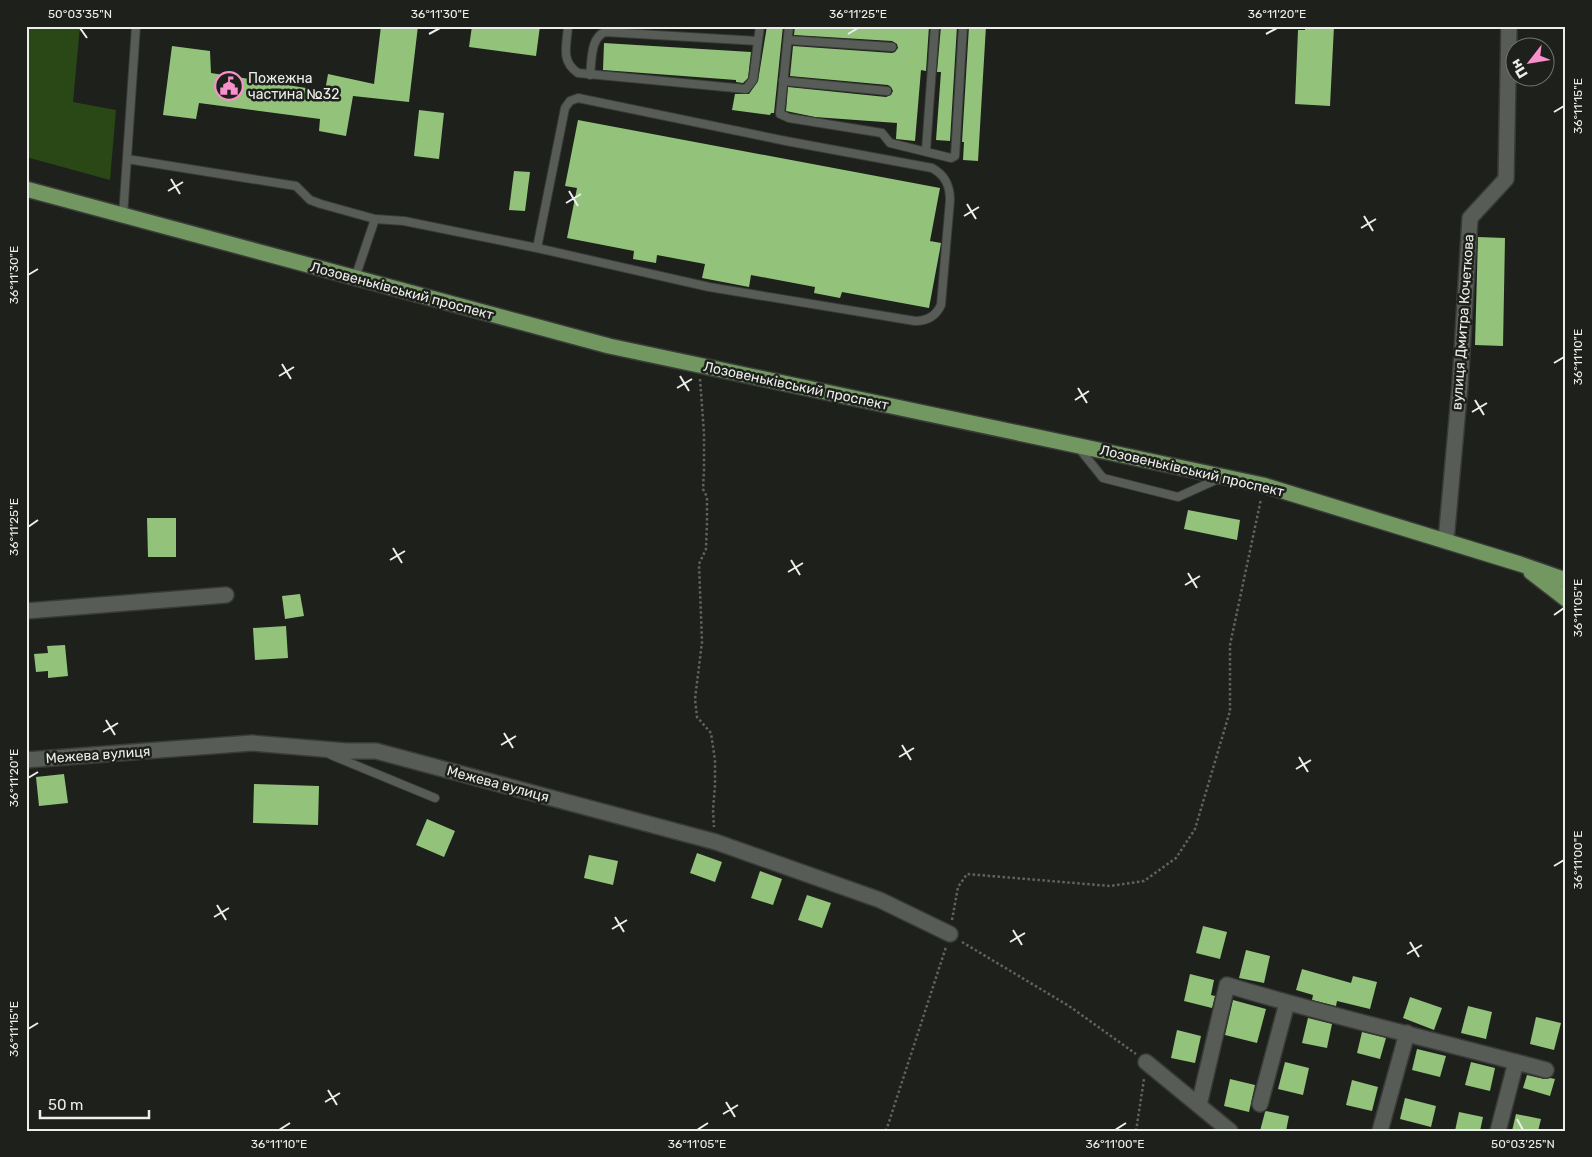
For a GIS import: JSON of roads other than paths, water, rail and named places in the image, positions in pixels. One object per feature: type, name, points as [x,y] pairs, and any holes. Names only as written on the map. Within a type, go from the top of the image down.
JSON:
[{"type":"highway","name":"Лозовеньківський проспект","points":[[26,189],[609,346],[1263,485],[1520,564],[1566,580]]},
{"type":"highway","points":[[1520,564],[1566,571]]},
{"type":"highway","points":[[1520,564],[1566,599]]},
{"type":"street","name":"вулиця Дмитра Кочеткова","points":[[1446,541],[1460,385],[1470,218],[1506,179],[1509,26]]},
{"type":"street","points":[[26,611],[226,595]]},
{"type":"street","name":"Межева вулиця","points":[[26,760],[252,743],[317,749],[376,751],[716,842],[880,900],[950,934]]},
{"type":"street","points":[[1198,1105],[1227,985],[1287,1003],[1546,1070]]},
{"type":"street","points":[[1260,1104],[1287,1003]]},
{"type":"street","points":[[1380,1131],[1407,1033]]},
{"type":"street","points":[[1146,1062],[1230,1131]]},
{"type":"street","points":[[1498,1131],[1516,1062]]},
{"type":"lane","points":[[123,216],[136,26]]},
{"type":"lane","points":[[568,26],[566,56],[568,63],[578,73],[746,89],[753,80],[760,26]]},
{"type":"lane","points":[[673,36],[674,26]]},
{"type":"lane","points":[[789,26],[780,114],[788,118],[882,133],[890,143],[926,150],[951,158],[955,156],[963,26]]},
{"type":"lane","points":[[926,150],[935,26]]},
{"type":"lane","points":[[590,75],[595,40],[601,34],[609,32],[758,41]]},
{"type":"lane","points":[[788,40],[892,47]]},
{"type":"lane","points":[[783,82],[887,90]]},
{"type":"lane","points":[[127,159],[296,186],[310,200],[375,219],[404,221],[537,248],[709,287],[916,321],[922,321],[934,316],[941,305],[950,189],[942,174],[932,168],[786,141],[578,98],[570,102],[565,108],[537,248]]},
{"type":"lane","points":[[355,278],[375,219]]},
{"type":"lane","points":[[1077,446],[1103,478],[1178,497],[1224,477]]},
{"type":"lane","points":[[317,749],[435,798]]},
{"type":"place","name":"Пожежна частина №32","points":[[229,86]]}]
